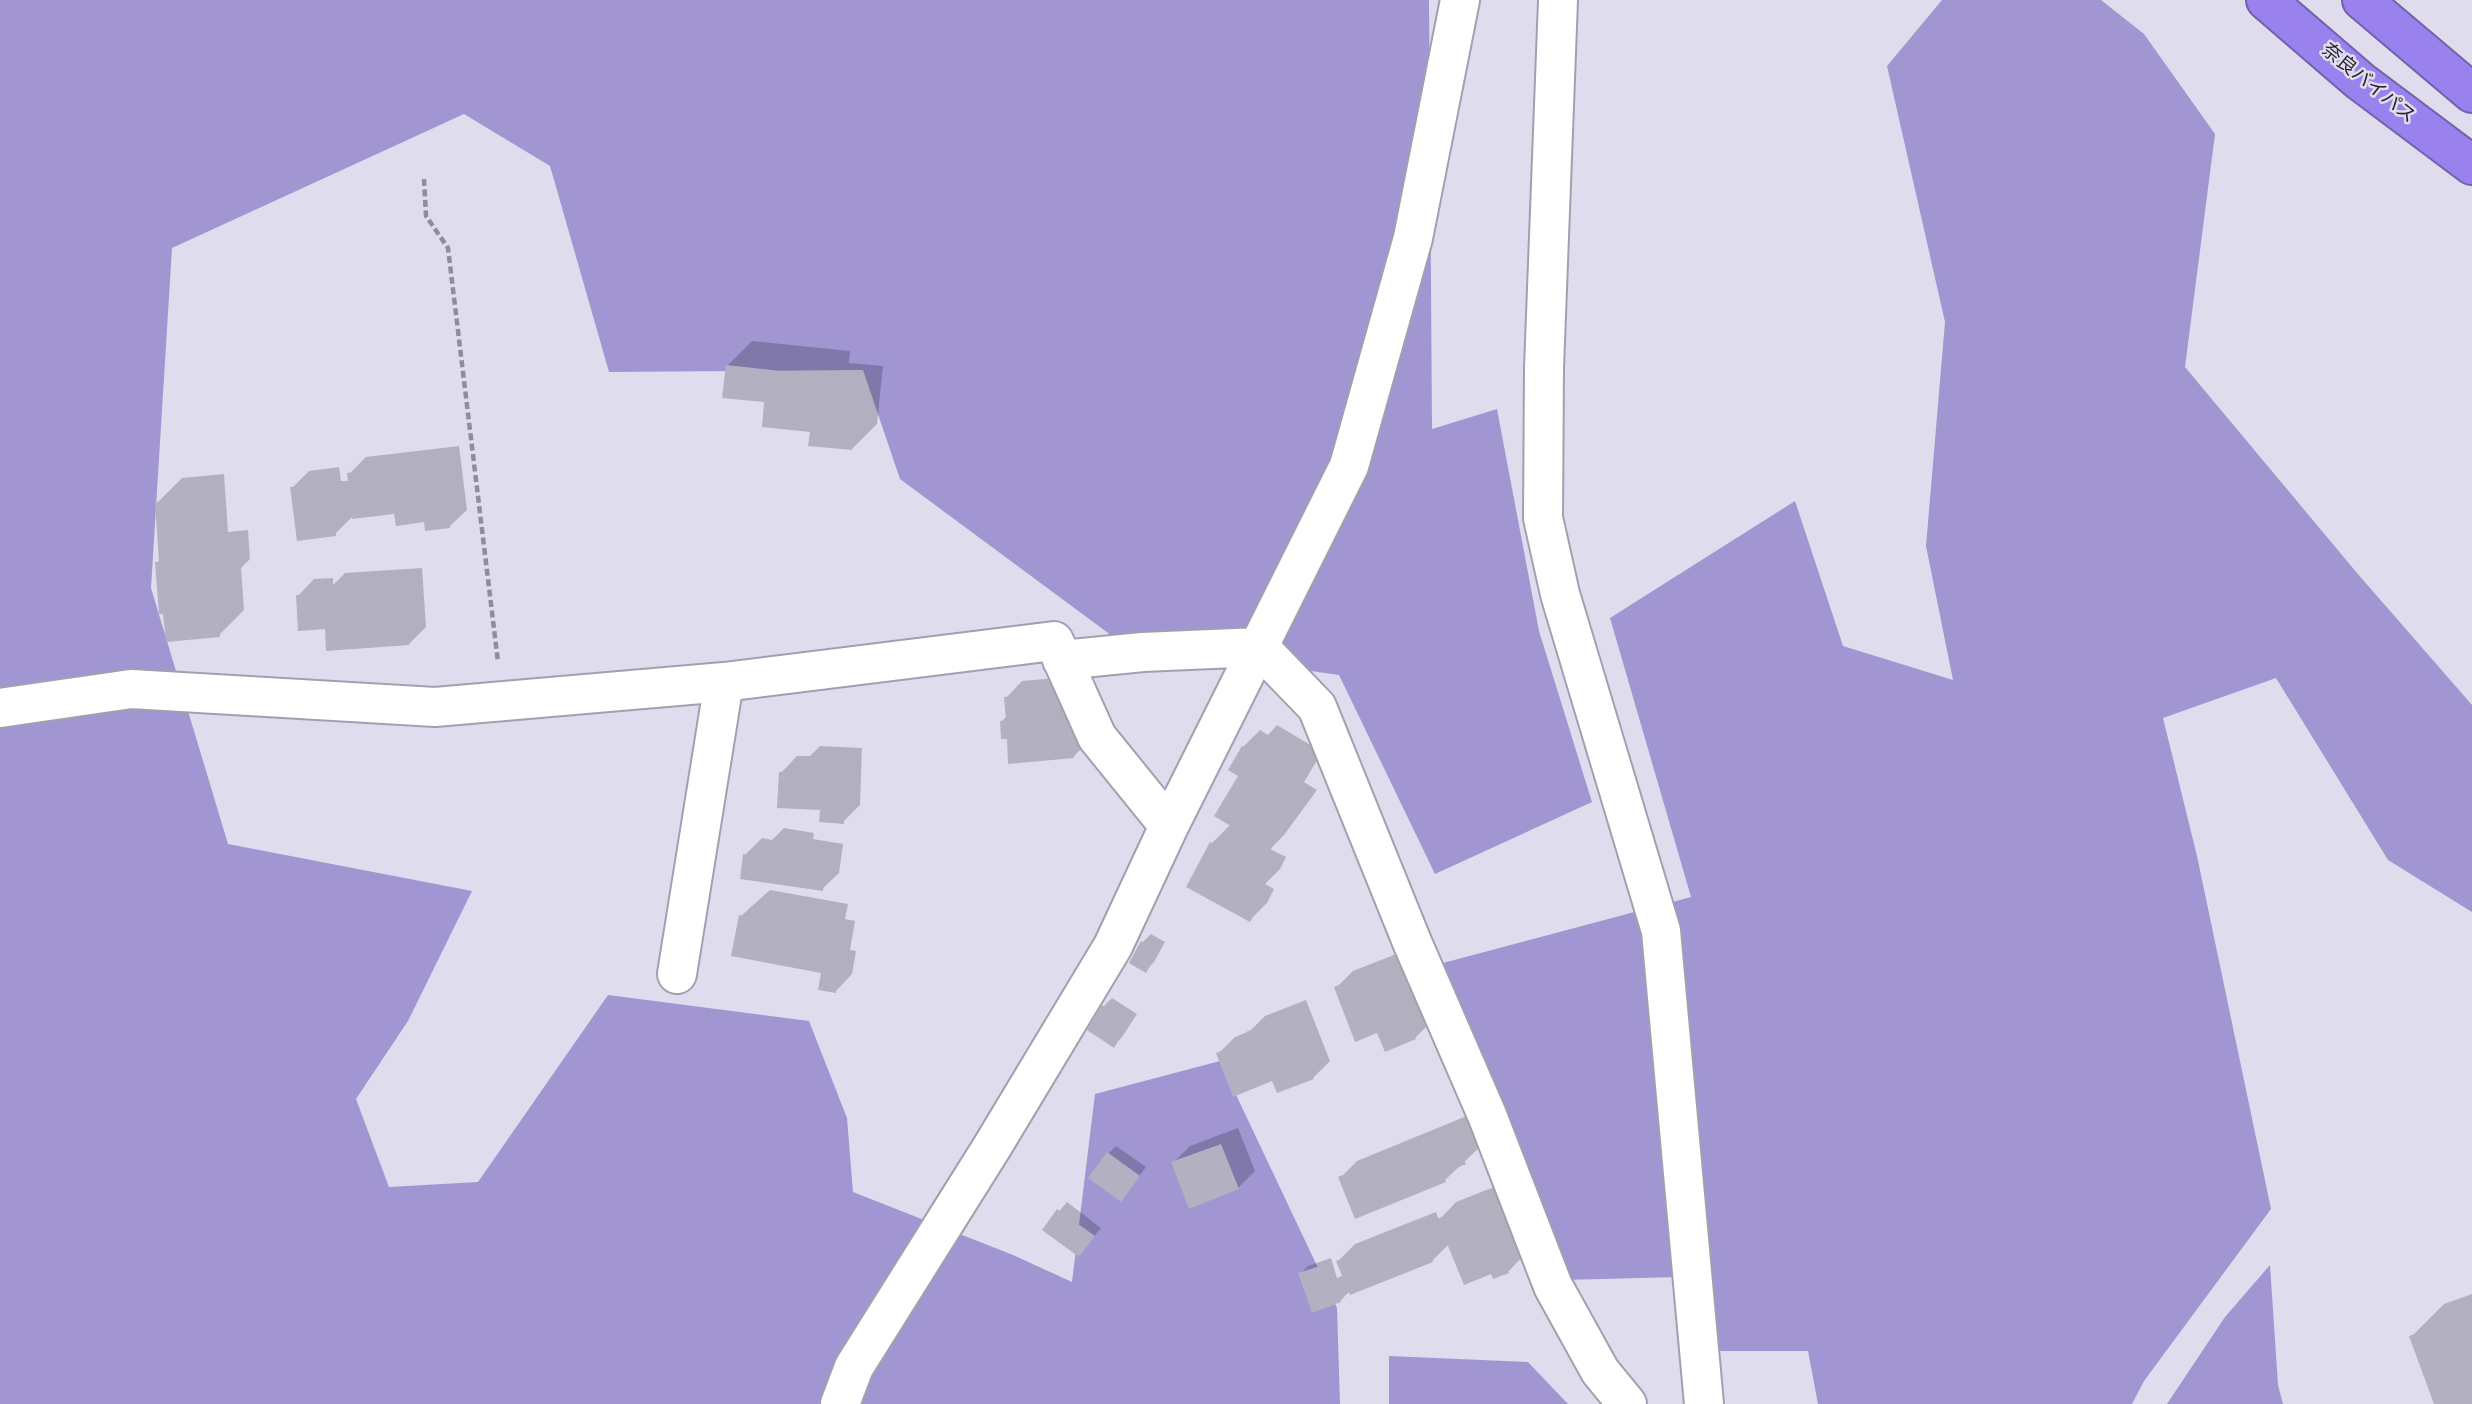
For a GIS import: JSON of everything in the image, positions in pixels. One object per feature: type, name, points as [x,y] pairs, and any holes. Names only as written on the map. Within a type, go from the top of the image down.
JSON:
[{"type":"highway","name":"奈良バイパス","points":[[2266,0],[2360,81],[2472,165]]},
{"type":"highway","points":[[2362,0],[2472,93]]},
{"type":"street","points":[[840,1404],[854,1367],[992,1147],[1112,946],[1349,466],[1413,238],[1460,0]]},
{"type":"street","points":[[1558,0],[1544,368],[1542,518],[1560,594],[1661,931],[1704,1404]]},
{"type":"street","points":[[0,708],[131,690],[435,707],[724,682],[1054,641],[1097,737],[1169,826]]},
{"type":"street","points":[[1062,660],[1143,652],[1259,648],[1317,707],[1412,942],[1487,1115],[1553,1286],[1600,1371],[1627,1404]]},
{"type":"street","points":[[677,974],[724,682]]},
{"type":"path","points":[[424,179],[426,216],[448,248],[502,701]]},
{"type":"shaded area","points":[[0,0],[1429,0],[1432,429],[1497,409],[1539,631],[1592,802],[1435,874],[1339,675],[1123,644],[900,479],[863,370],[609,372],[550,166],[464,114],[172,248],[151,588],[228,844],[472,891],[408,1021],[356,1099],[389,1187],[478,1182],[608,995],[809,1021],[847,1118],[853,1192],[1013,1255],[1072,1282],[1095,1094],[1220,1061],[1337,1308],[1340,1404],[0,1404]]},
{"type":"shaded area","points":[[1942,0],[2101,0],[2144,34],[2215,134],[2185,367],[2357,573],[2472,705],[2472,912],[2388,860],[2276,678],[2163,718],[2197,856],[2271,1209],[2144,1381],[2132,1404],[1818,1404],[1808,1351],[1713,1351],[1662,905],[1691,897],[1610,618],[1795,501],[1843,646],[1953,680],[1926,546],[1945,322],[1887,66]]},
{"type":"shaded area","points":[[1642,910],[1678,1277],[1563,1280],[1428,967]]},
{"type":"shaded area","points":[[2270,1265],[2278,1385],[2283,1404],[2167,1404],[2225,1317]]},
{"type":"shaded area","points":[[1389,1356],[1528,1362],[1568,1404],[1389,1404]]},
{"type":"building","points":[[726,365],[826,376],[825,387],[858,391],[852,450],[808,446],[810,432],[762,427],[764,402],[722,398]]},
{"type":"building","points":[[443,462],[450,528],[425,531],[424,522],[396,526],[394,514],[352,519],[347,473]]},
{"type":"building","points":[[323,483],[325,497],[331,497],[336,536],[297,541],[290,487]]},
{"type":"building","points":[[199,498],[204,556],[223,554],[225,586],[216,586],[220,637],[166,642],[163,614],[159,614],[155,562],[159,562],[155,502]]},
{"type":"building","points":[[406,585],[409,645],[326,651],[325,629],[298,631],[296,595],[317,594],[317,601],[327,600],[327,590]]},
{"type":"building","points":[[1053,693],[1055,721],[1071,720],[1074,758],[1008,764],[1007,739],[1001,739],[1000,721],[1006,721],[1004,697]]},
{"type":"building","points":[[1259,741],[1307,770],[1288,799],[1302,807],[1293,821],[1289,819],[1268,854],[1236,835],[1239,831],[1214,816],[1238,776],[1228,770],[1242,746],[1252,753]]},
{"type":"building","points":[[802,762],[846,764],[844,824],[819,822],[820,810],[777,808],[779,772],[801,773]]},
{"type":"building","points":[[1210,842],[1271,874],[1263,888],[1258,885],[1250,901],[1259,906],[1250,922],[1186,887]]},
{"type":"building","points":[[765,844],[798,849],[797,856],[827,861],[823,891],[740,879],[743,854],[764,857]]},
{"type":"building","points":[[751,906],[832,921],[830,936],[839,937],[834,966],[841,967],[836,993],[818,990],[821,973],[731,956],[739,915],[750,917]]},
{"type":"building","points":[[1141,941],[1159,951],[1146,973],[1129,963]]},
{"type":"building","points":[[1387,966],[1416,1039],[1385,1052],[1377,1033],[1355,1042],[1334,987]]},
{"type":"building","points":[[1102,1005],[1130,1022],[1114,1048],[1087,1030]]},
{"type":"building","points":[[1289,1015],[1314,1079],[1277,1093],[1272,1081],[1233,1097],[1216,1053],[1250,1040],[1246,1032]]},
{"type":"building","points":[[1452,1130],[1466,1164],[1443,1174],[1446,1182],[1355,1219],[1338,1177]]},
{"type":"building","points":[[1221,1144],[1239,1189],[1189,1209],[1171,1162]]},
{"type":"building","points":[[1107,1152],[1140,1176],[1121,1202],[1088,1178]]},
{"type":"building","points":[[1487,1199],[1513,1264],[1506,1267],[1509,1273],[1493,1279],[1491,1274],[1464,1285],[1437,1219]]},
{"type":"building","points":[[1057,1209],[1095,1236],[1079,1257],[1042,1230]]},
{"type":"building","points":[[1419,1228],[1433,1262],[1350,1295],[1336,1261]]},
{"type":"building","points":[[1323,1265],[1329,1284],[1334,1282],[1341,1302],[1312,1313],[1298,1273]]},
{"type":"building","points":[[2472,1314],[2472,1404],[2434,1404],[2409,1336]]}]
